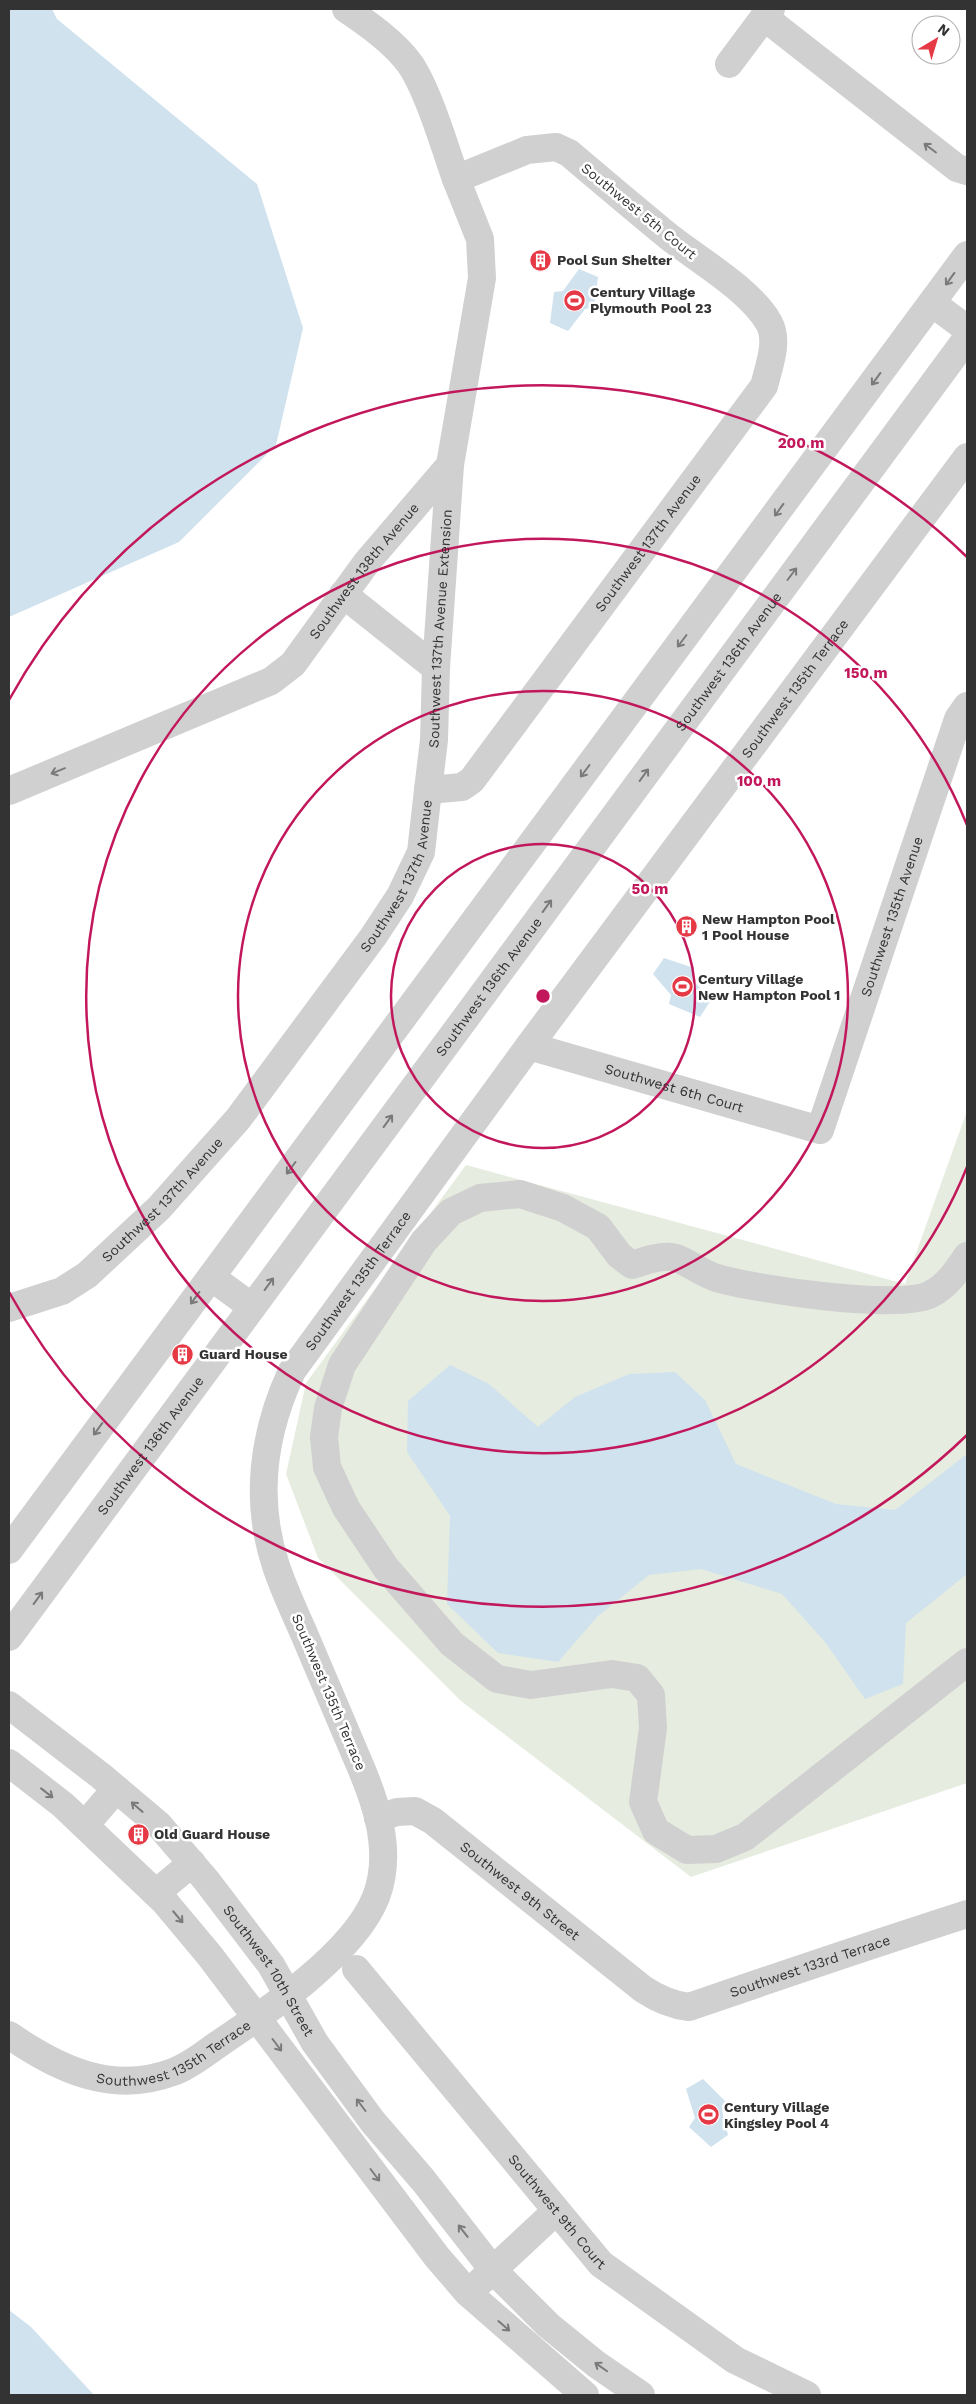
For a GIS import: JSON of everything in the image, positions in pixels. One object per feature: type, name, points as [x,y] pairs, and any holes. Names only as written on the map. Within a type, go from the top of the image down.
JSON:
[{"type":"street","points":[[346,9],[369,25],[410,64],[425,97],[480,239],[482,278],[450,465]]},
{"type":"street","points":[[729,64],[768,13],[895,122],[957,168],[967,171]]},
{"type":"street","name":"Southwest 5th Court","points":[[456,179],[527,150],[556,147],[569,153],[668,236],[756,305]]},
{"type":"street","points":[[9,1550],[967,255]]},
{"type":"street","points":[[932,303],[967,328]]},
{"type":"street","name":"Southwest 137th Avenue","points":[[9,1308],[62,1290],[87,1275],[159,1208],[238,1120],[358,958],[400,896],[421,852],[428,790],[462,787],[472,780],[764,386],[774,340],[770,324],[756,305]]},
{"type":"street","name":"Southwest 136th Avenue","points":[[9,1637],[967,338]]},
{"type":"street","name":"Southwest 135th Terrace","points":[[9,2035],[43,2058],[85,2075],[100,2078],[136,2080],[174,2072],[190,2064],[256,2019],[339,1951],[359,1927],[376,1897],[383,1856],[378,1818],[363,1772],[274,1559],[263,1496],[264,1466],[268,1442],[280,1398],[292,1371],[530,1046],[967,457]]},
{"type":"street","name":"Southwest 138th Avenue","points":[[9,791],[271,681],[293,664],[367,562],[450,465]]},
{"type":"street","name":"Southwest 137th Avenue Extension","points":[[428,790],[434,740],[436,668],[450,465]]},
{"type":"street","points":[[343,594],[436,668]]},
{"type":"street","name":"Southwest 135th Avenue","points":[[820,1130],[955,728],[967,706]]},
{"type":"street","name":"Southwest 6th Court","points":[[530,1046],[820,1130]]},
{"type":"street","points":[[967,1256],[953,1278],[930,1295],[907,1300],[816,1295],[758,1288],[716,1278],[674,1257],[651,1259],[632,1265],[619,1255],[598,1227],[563,1208],[520,1194],[480,1198],[451,1212],[424,1241],[342,1365],[328,1408],[324,1437],[328,1467],[346,1508],[386,1568],[452,1644],[496,1679],[531,1685],[612,1674],[637,1678],[651,1695],[653,1728],[643,1802],[656,1831],[687,1850],[716,1849],[745,1837],[967,1662]]},
{"type":"street","points":[[210,1277],[252,1307]]},
{"type":"street","name":"Southwest 10th Street","points":[[9,1705],[116,1788],[159,1826],[192,1863],[271,1965],[315,2043],[373,2122],[423,2180],[493,2270],[548,2326],[596,2364],[641,2395]]},
{"type":"street","points":[[9,1763],[85,1825],[156,1893],[210,1956],[437,2257],[468,2293],[585,2395]]},
{"type":"street","points":[[85,1825],[116,1788]]},
{"type":"street","name":"Southwest 9th Street","points":[[378,1818],[397,1812],[415,1811],[433,1821],[653,1996]]},
{"type":"street","points":[[156,1893],[192,1863]]},
{"type":"street","name":"Southwest 133rd Terrace","points":[[653,1996],[668,2003],[689,2007],[767,1982],[831,1957],[967,1914]]},
{"type":"street","name":"Southwest 9th Court","points":[[356,1969],[555,2212],[608,2269],[735,2360],[807,2395]]},
{"type":"street","points":[[468,2293],[555,2212]]},
{"type":"shaded area","points":[[967,1111],[967,1783],[691,1877],[461,1701],[318,1558],[286,1474],[306,1383],[466,1165],[905,1284]]},
{"type":"water","points":[[9,9],[52,9],[57,19],[257,184],[303,328],[276,445],[179,542],[9,617]]},
{"type":"water","name":"Century Village Plymouth Pool 23","points":[[579,269],[598,277],[594,308],[585,309],[568,331],[550,323],[554,292],[563,291]]},
{"type":"water","name":"Century Village New Hampton Pool 1","points":[[664,958],[694,968],[692,979],[711,1000],[700,1017],[669,1004],[671,995],[653,974]]},
{"type":"water","points":[[450,1365],[489,1384],[538,1427],[575,1397],[629,1374],[675,1372],[705,1400],[736,1464],[836,1504],[895,1510],[967,1454],[967,1574],[906,1623],[903,1684],[865,1699],[825,1642],[782,1594],[701,1569],[649,1575],[598,1616],[558,1662],[498,1653],[447,1604],[450,1516],[407,1452],[408,1401]]},
{"type":"water","name":"Century Village Kingsley Pool 4","points":[[703,2079],[727,2103],[722,2111],[728,2135],[711,2147],[689,2127],[695,2118],[686,2089]]},
{"type":"water","points":[[9,2310],[31,2327],[94,2395],[9,2395]]},
{"type":"place","name":"Pool Sun Shelter","points":[[541,260]]},
{"type":"place","name":"Century Village Plymouth Pool 23","points":[[574,300]]},
{"type":"place","name":"New Hampton Pool 1 Pool House","points":[[686,927]]},
{"type":"place","name":"Century Village New Hampton Pool 1","points":[[682,987]]},
{"type":"place","name":"Guard House","points":[[183,1354]]},
{"type":"place","name":"Old Guard House","points":[[138,1834]]},
{"type":"place","name":"Century Village Kingsley Pool 4","points":[[708,2115]]}]
